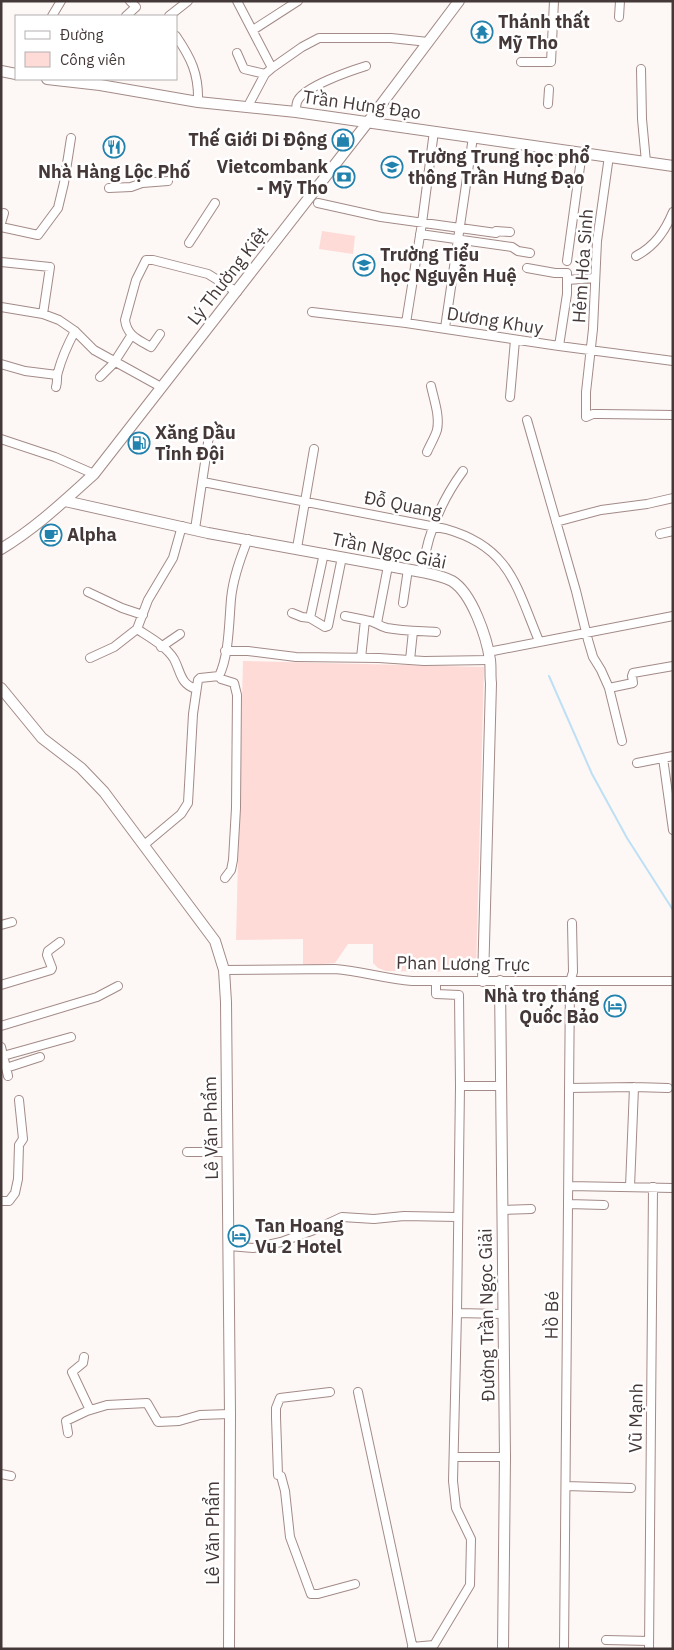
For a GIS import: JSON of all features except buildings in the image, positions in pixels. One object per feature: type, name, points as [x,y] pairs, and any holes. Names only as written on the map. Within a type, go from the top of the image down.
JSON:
[{"type":"street","points":[[53,15],[61,1]]},
{"type":"street","points":[[170,15],[188,1]]},
{"type":"street","points":[[238,1],[272,68]]},
{"type":"street","points":[[253,30],[298,1]]},
{"type":"street","name":"Lý Thường Kiệt","points":[[1,549],[51,514],[94,474],[237,292],[459,1]]},
{"type":"street","points":[[521,62],[551,62],[554,1]]},
{"type":"street","points":[[619,17],[620,1]]},
{"type":"street","points":[[127,15],[136,3]]},
{"type":"street","points":[[248,106],[265,74],[302,46],[320,38],[391,38],[428,42]]},
{"type":"street","points":[[178,39],[194,66],[199,90],[198,102]]},
{"type":"street","points":[[237,53],[244,68],[248,71],[265,74]]},
{"type":"street","points":[[296,112],[299,99],[310,90],[335,77],[366,66]]},
{"type":"street","points":[[641,70],[642,119],[646,162]]},
{"type":"street","points":[[1,71],[15,74]]},
{"type":"street","name":"Trần Hưng Đạo","points":[[65,80],[100,82],[198,102],[296,112],[673,166]]},
{"type":"street","points":[[548,104],[550,88]]},
{"type":"street","points":[[406,323],[434,131]]},
{"type":"street","points":[[445,328],[472,137]]},
{"type":"street","points":[[4,213],[1,225],[38,235],[45,223],[58,208],[72,138]]},
{"type":"street","points":[[567,261],[582,152]]},
{"type":"street","name":"Hẻm Hóa Sinh","points":[[609,156],[597,241],[591,349],[586,392],[586,417],[593,414],[673,415]]},
{"type":"street","points":[[109,188],[131,187],[142,182],[168,181]]},
{"type":"street","points":[[189,243],[215,203]]},
{"type":"street","points":[[318,203],[360,213],[422,223],[510,232]]},
{"type":"street","points":[[636,256],[646,251],[656,242],[673,212]]},
{"type":"street","points":[[420,234],[512,247],[518,251],[530,253]]},
{"type":"street","points":[[160,334],[152,347],[131,336],[126,326],[125,320],[136,280],[146,260],[153,260],[208,274],[237,292]]},
{"type":"street","points":[[1,262],[50,267],[43,314]]},
{"type":"street","points":[[527,268],[567,273],[567,294],[559,346]]},
{"type":"street","points":[[567,280],[595,278]]},
{"type":"street","points":[[1,307],[43,314],[59,320],[75,331],[94,350],[161,387]]},
{"type":"street","name":"Dương Khuy","points":[[312,312],[445,328],[515,340],[673,361]]},
{"type":"street","points":[[56,387],[58,382],[57,375],[67,346],[75,331]]},
{"type":"street","points":[[100,377],[113,364],[131,336]]},
{"type":"street","points":[[510,397],[515,340]]},
{"type":"street","points":[[1,364],[28,372],[57,375]]},
{"type":"street","points":[[427,452],[437,430],[437,412],[431,386]]},
{"type":"street","points":[[527,420],[593,657],[609,688],[622,741]]},
{"type":"street","points":[[195,529],[209,436]]},
{"type":"street","points":[[1,439],[55,457],[94,474]]},
{"type":"street","points":[[297,548],[314,449]]},
{"type":"street","points":[[422,572],[433,527],[451,488],[464,471]]},
{"type":"street","name":"Đỗ Quang","points":[[203,482],[433,527],[471,537],[491,550],[507,570],[538,642]]},
{"type":"street","points":[[556,522],[601,510],[647,504],[673,498]]},
{"type":"street","name":"Trần Ngọc Giải","points":[[64,501],[195,529],[422,572],[445,578],[453,582],[460,589],[475,612],[489,656],[491,683],[483,980]]},
{"type":"street","points":[[90,658],[114,647],[137,629],[151,595],[173,558],[182,526]]},
{"type":"street","points":[[660,534],[673,531]]},
{"type":"street","points":[[219,676],[225,651],[233,583],[237,566],[248,539]]},
{"type":"street","points":[[310,618],[324,553]]},
{"type":"street","points":[[292,613],[302,618],[310,618],[325,627],[328,626],[342,557]]},
{"type":"street","points":[[377,623],[388,566]]},
{"type":"street","points":[[402,604],[408,570]]},
{"type":"street","points":[[88,592],[122,608],[143,615]]},
{"type":"street","points":[[345,616],[375,621],[385,628],[436,632]]},
{"type":"street","points":[[225,651],[248,651],[296,657],[424,661],[489,656],[538,642],[673,616]]},
{"type":"street","points":[[361,658],[365,620]]},
{"type":"street","points":[[137,629],[173,657],[185,684],[196,689]]},
{"type":"street","points":[[410,660],[413,630]]},
{"type":"street","points":[[161,646],[180,634]]},
{"type":"street","points":[[609,688],[633,683],[633,673],[673,666]]},
{"type":"street","points":[[144,845],[181,814],[188,803],[193,714],[198,678],[219,676],[221,679],[234,684],[237,695],[234,860],[231,870],[224,878]]},
{"type":"street","name":"Lê Văn Phẩm","points":[[1,688],[42,738],[81,768],[104,792],[215,941],[224,970],[229,1246],[229,1649]]},
{"type":"street","points":[[638,763],[673,756]]},
{"type":"street","points":[[663,758],[673,830]]},
{"type":"street","points":[[1,925],[12,922]]},
{"type":"street","name":"Hồ Bé","points":[[564,1649],[570,982],[573,972],[572,923]]},
{"type":"street","points":[[1,985],[51,970],[47,955],[48,950],[60,942]]},
{"type":"street","name":"Phan Lương Trực","points":[[224,970],[320,969],[352,971],[395,980],[673,981]]},
{"type":"street","points":[[358,1392],[412,1648],[434,1645],[470,1585],[471,1539],[456,1508],[454,1495],[460,1086],[458,995],[436,994],[436,981]]},
{"type":"street","name":"Đường Trần Ngọc Giải","points":[[500,981],[504,1457],[503,1649]]},
{"type":"street","points":[[1,1026],[97,997],[118,986]]},
{"type":"street","points":[[40,1058],[7,1072],[2,1051],[71,1037]]},
{"type":"street","points":[[460,1086],[500,1086]]},
{"type":"street","points":[[569,1088],[634,1086],[668,1088]]},
{"type":"street","points":[[630,1187],[634,1086]]},
{"type":"street","points":[[1,1201],[9,1201],[15,1193],[18,1179],[19,1145],[23,1139],[19,1100]]},
{"type":"street","points":[[187,1152],[228,1152]]},
{"type":"street","points":[[568,1186],[673,1188]]},
{"type":"street","name":"Vũ Mạnh","points":[[649,1645],[653,1187]]},
{"type":"street","points":[[568,1204],[604,1205]]},
{"type":"street","points":[[502,1210],[531,1209]]},
{"type":"street","points":[[229,1246],[253,1248],[281,1242],[342,1217],[374,1220],[404,1216],[457,1217]]},
{"type":"street","points":[[457,1315],[503,1314]]},
{"type":"street","points":[[449,1325],[457,1315]]},
{"type":"street","points":[[84,1357],[83,1363],[72,1372],[90,1410]]},
{"type":"street","points":[[330,1392],[280,1398],[276,1408],[279,1475],[285,1492],[290,1537],[311,1594],[318,1594],[355,1584]]},
{"type":"street","points":[[68,1433],[66,1421],[90,1410],[107,1405],[147,1403],[158,1422],[200,1415],[230,1414]]},
{"type":"street","points":[[454,1457],[504,1457]]},
{"type":"street","points":[[1,1474],[12,1476]]},
{"type":"street","points":[[566,1486],[631,1488]]},
{"type":"street","points":[[606,1640],[649,1645]]},
{"type":"green space","points":[[322,231],[355,236],[353,254],[319,249]]},
{"type":"green space","points":[[243,661],[484,667],[476,972],[386,971],[378,968],[373,963],[373,944],[348,944],[335,963],[303,966],[303,939],[236,940]]},
{"type":"waterway","points":[[549,676],[592,774],[627,838],[673,910]]},
{"type":"place","name":"Thánh thất Mỹ Tho","points":[[482,32]]},
{"type":"place","name":"Thế Giới Di Động","points":[[343,140]]},
{"type":"place","name":"Nhà Hàng Lộc Phố","points":[[114,147]]},
{"type":"place","name":"Trường Trung học phổ thông Trần Hưng Đạo","points":[[392,167]]},
{"type":"place","name":"Vietcombank - Mỹ Tho","points":[[344,177]]},
{"type":"place","name":"Trường Tiểu học Nguyễn Huệ","points":[[364,265]]},
{"type":"place","name":"Xăng Dầu Tỉnh Đội","points":[[139,443]]},
{"type":"place","name":"Alpha","points":[[51,535]]},
{"type":"place","name":"Nhà trọ tháng Quốc Bảo","points":[[615,1006]]},
{"type":"place","name":"Tan Hoang Vu 2 Hotel","points":[[239,1236]]}]
